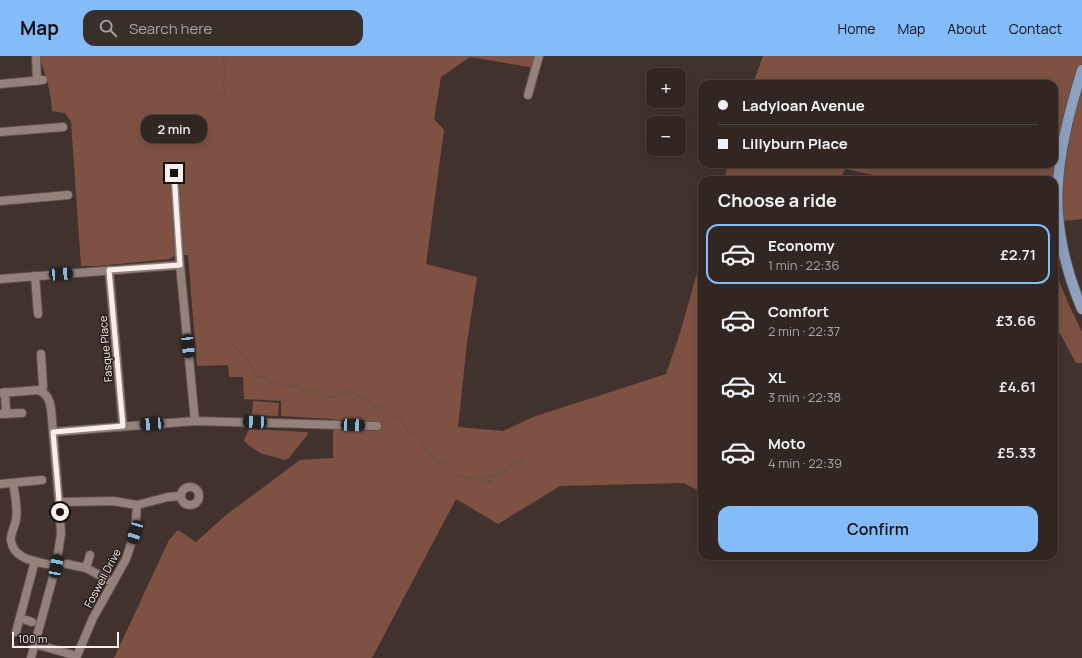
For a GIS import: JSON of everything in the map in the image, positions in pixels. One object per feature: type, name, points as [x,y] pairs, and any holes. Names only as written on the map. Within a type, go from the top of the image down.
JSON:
[{"type":"main road","points":[[1058,179],[1063,141],[1082,70]]},
{"type":"main road","points":[[1058,224],[1070,280],[1082,309]]},
{"type":"street","points":[[0,84],[40,80],[36,56]]},
{"type":"street","points":[[528,95],[539,56]]},
{"type":"street","points":[[0,132],[63,127]]},
{"type":"street","points":[[174,173],[180,265],[195,421]]},
{"type":"street","points":[[0,201],[68,196]]},
{"type":"street","points":[[0,279],[180,265]]},
{"type":"street","name":"Fasque Place","points":[[109,270],[123,426]]},
{"type":"street","points":[[34,276],[38,314]]},
{"type":"street","points":[[31,658],[56,566],[61,534],[50,402],[43,392],[41,354]]},
{"type":"street","points":[[22,413],[3,414],[2,392],[35,390],[43,392]]},
{"type":"street","points":[[53,432],[195,421],[377,426]]},
{"type":"street","points":[[0,484],[42,480]]},
{"type":"street","points":[[14,483],[16,516],[11,540],[14,549],[17,553],[26,558],[56,566]]},
{"type":"street","points":[[59,502],[102,500],[137,505],[168,497],[181,496]]},
{"type":"street","name":"Foswell Drive","points":[[77,657],[93,618],[120,569],[131,545],[136,526],[137,505]]},
{"type":"street","points":[[86,568],[90,555]]},
{"type":"street","points":[[16,632],[35,561]]},
{"type":"street","points":[[67,564],[86,568],[112,582]]},
{"type":"street","points":[[20,618],[32,622]]},
{"type":"street","points":[[35,644],[77,657]]},
{"type":"shaded area","points":[[39,56],[538,56],[535,68],[470,57],[441,77],[434,119],[444,130],[426,264],[477,277],[467,343],[458,427],[503,431],[533,417],[666,374],[680,333],[698,269],[698,490],[683,483],[560,486],[498,524],[456,499],[372,658],[114,658],[169,540],[178,530],[196,542],[226,515],[300,460],[333,458],[333,419],[281,416],[281,401],[244,399],[243,377],[229,377],[228,365],[197,366],[188,255],[176,255],[170,259],[97,266],[81,266],[71,122],[65,113],[52,111],[51,97]]},
{"type":"shaded area","points":[[763,56],[1082,56],[1082,219],[1058,222],[1058,176],[878,176],[845,169],[842,176],[725,176],[727,168],[1058,168],[1058,80],[754,80]]},
{"type":"shaded area","points":[[1058,279],[1082,332],[1082,363],[1076,363],[1058,330]]},
{"type":"shaded area","points":[[253,401],[279,403],[278,416],[252,415]]},
{"type":"shaded area","points":[[249,429],[307,432],[308,434],[289,458],[285,460],[260,453],[247,444],[244,440]]},
{"type":"waterway","points":[[217,96],[220,93],[224,94],[226,90],[222,85],[225,73],[223,61],[226,56]]},
{"type":"waterway","points":[[229,342],[249,360],[256,376],[265,377],[272,383],[295,387],[298,385],[301,388],[310,391],[313,390],[328,397],[350,391],[378,408],[382,406],[387,407],[387,411],[403,422],[408,433],[416,435],[421,439],[423,446],[433,456],[433,458],[450,468]]},
{"type":"waterway","points":[[457,475],[464,478],[479,479],[486,483],[491,482],[487,478],[490,475],[497,477],[496,476],[498,473],[501,472],[504,474],[511,465],[514,465],[513,462],[521,463],[523,458]]},
{"type":"route","points":[[60,512],[53,432],[123,426],[109,270],[180,265],[174,173]]}]
